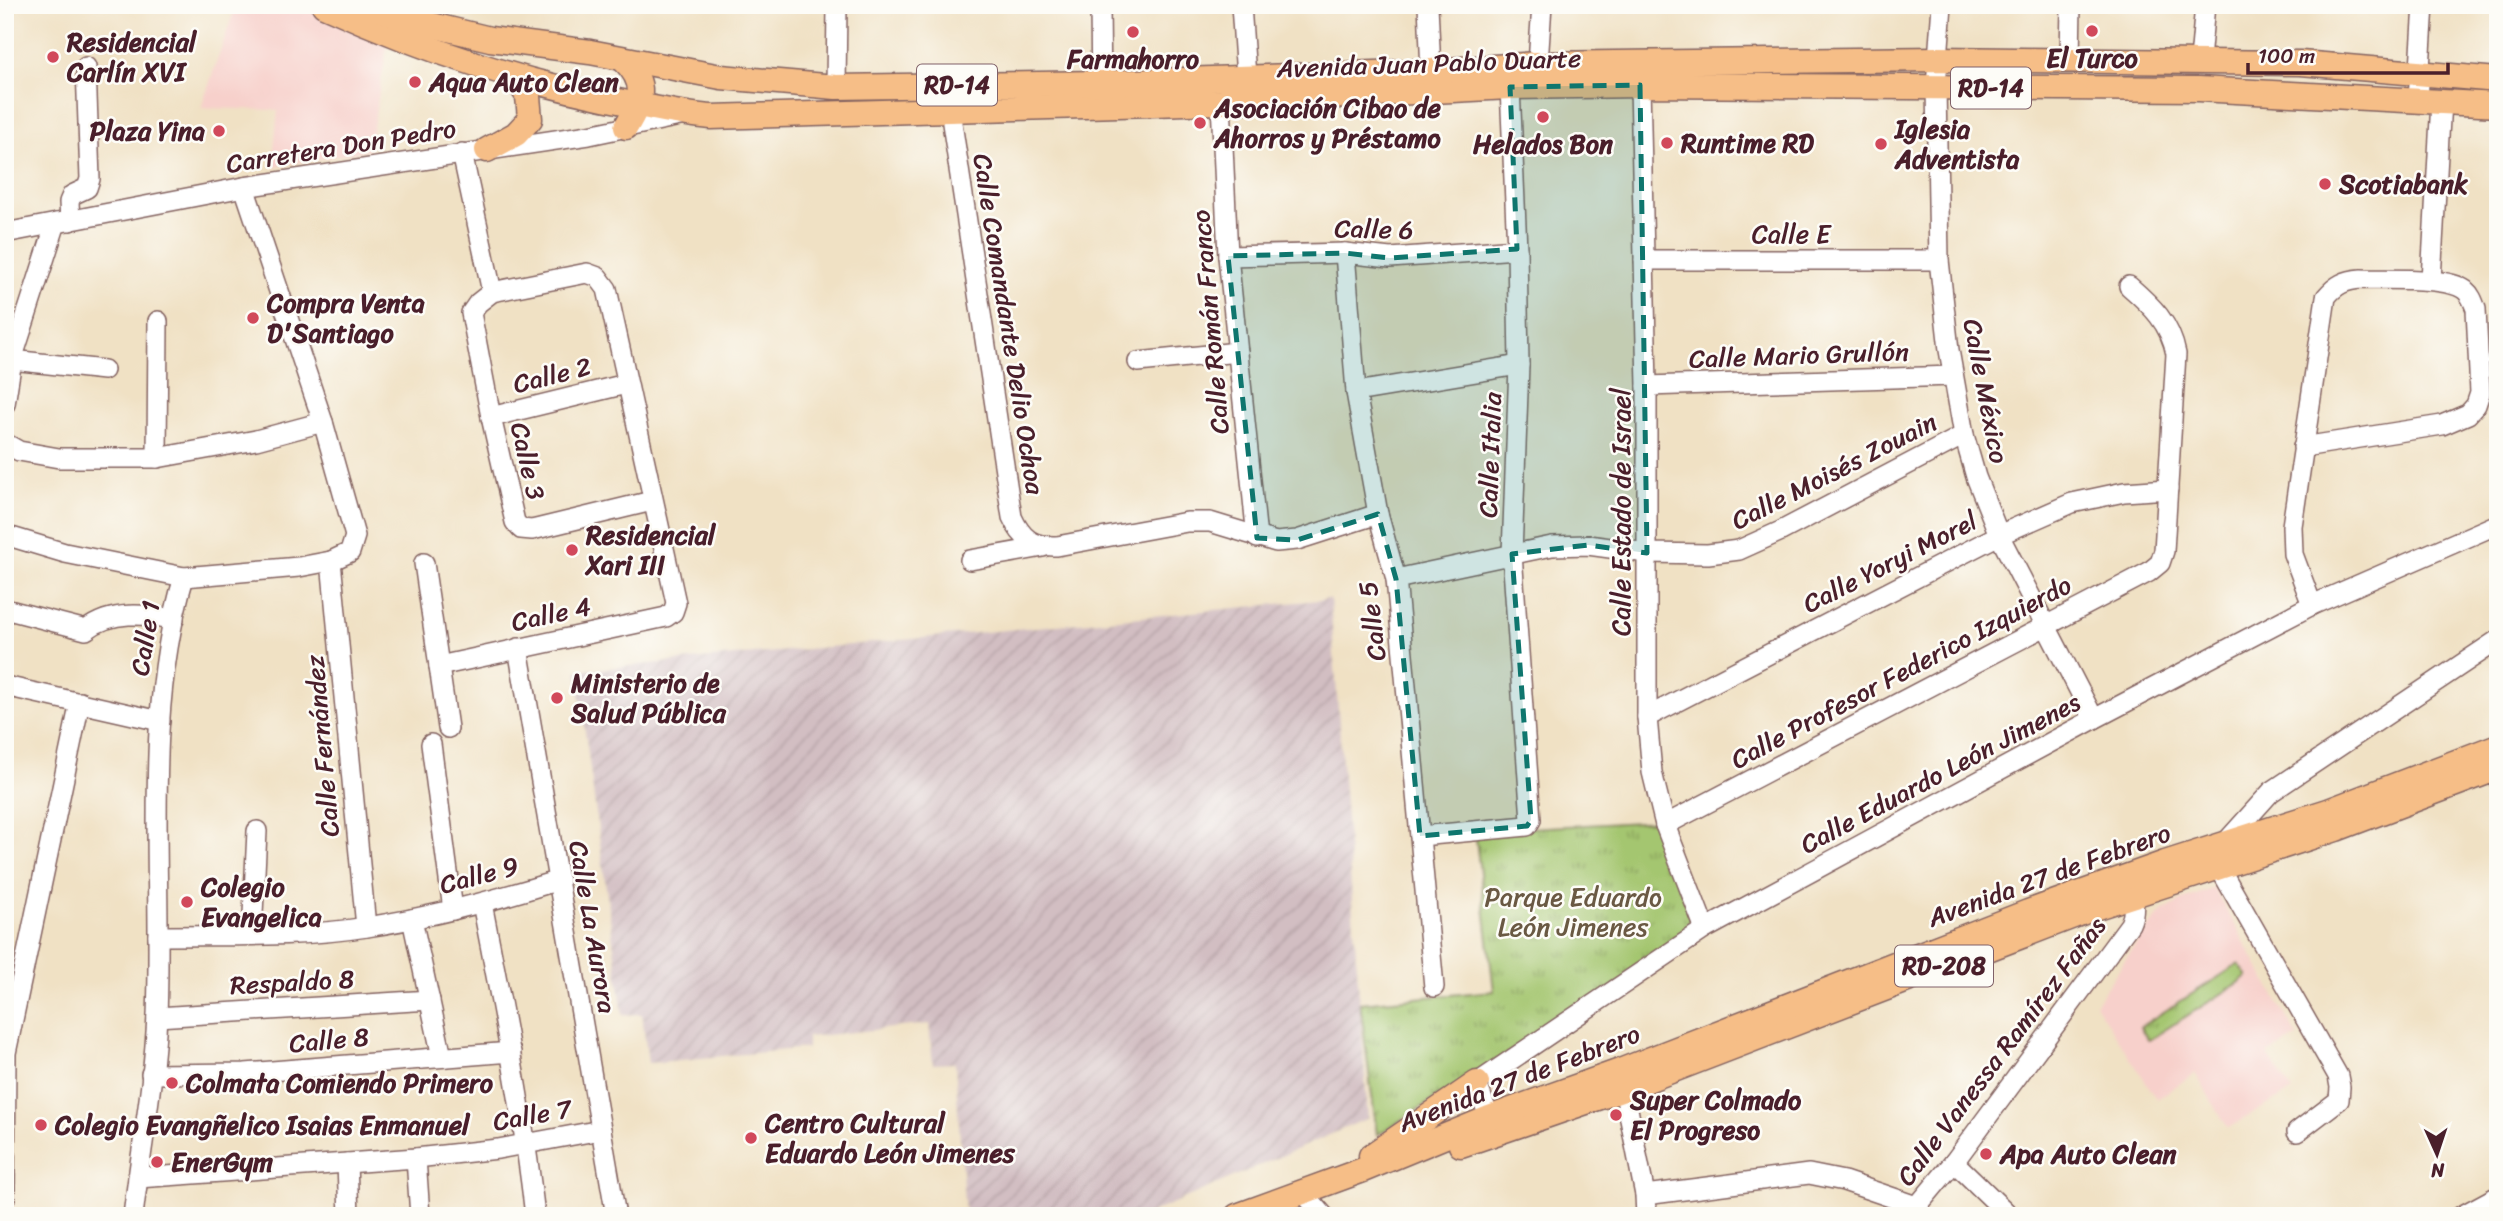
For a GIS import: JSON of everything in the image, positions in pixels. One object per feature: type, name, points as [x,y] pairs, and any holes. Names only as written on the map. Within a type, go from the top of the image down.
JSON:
[{"type":"main road","name":"RD-14","points":[[324,5],[376,15]]},
{"type":"main road","name":"Avenida Juan Pablo Duarte","points":[[376,15],[490,39],[590,52],[721,77],[836,87],[1101,94],[1221,102],[1510,87],[1537,75],[1938,59],[2301,63],[2498,80]]},
{"type":"main road","name":"Avenida Juan Pablo Duarte","points":[[376,15],[516,78],[632,116],[771,117],[950,110],[1246,77],[1431,71],[1537,75],[1640,85],[2200,89],[2498,105]]},
{"type":"main road","points":[[487,150],[516,134],[573,60],[590,52]]},
{"type":"main road","points":[[624,60],[639,78],[640,94],[632,116]]},
{"type":"main road","points":[[516,78],[528,96],[530,119]]},
{"type":"main road","name":"Avenida 27 de Febrero","points":[[1237,1216],[1389,1160],[1461,1145],[1492,1126],[1620,1071],[1991,926],[2130,886],[2222,855],[2498,746]]},
{"type":"main road","name":"Avenida 27 de Febrero","points":[[2222,855],[2336,829],[2498,768]]},
{"type":"main road","name":"Avenida 27 de Febrero","points":[[1492,1126],[1624,1089],[2085,911],[2130,886]]},
{"type":"main road","points":[[1339,1178],[1477,1083]]},
{"type":"street","points":[[836,87],[837,5]]},
{"type":"street","points":[[1100,5],[1101,94]]},
{"type":"street","points":[[1241,5],[1246,77]]},
{"type":"street","points":[[1428,5],[1431,71]]},
{"type":"street","points":[[1537,75],[1542,5]]},
{"type":"street","points":[[1938,59],[1942,5]]},
{"type":"street","points":[[2070,59],[2071,5]]},
{"type":"street","points":[[2200,60],[2206,5]]},
{"type":"street","points":[[2424,5],[2421,73],[2430,100],[2431,281]]},
{"type":"street","name":"Calle México","points":[[1938,59],[1936,88],[1939,260],[1953,376],[1964,435],[1976,477],[1999,535],[2094,719]]},
{"type":"street","points":[[5,404],[12,360],[69,202],[72,195],[87,188],[90,179],[86,67]]},
{"type":"street","name":"Calle Estado de Israel","points":[[1640,85],[1647,386],[1647,717],[1652,772],[1665,825],[1705,929]]},
{"type":"street","name":"Calle Italia","points":[[1420,836],[1527,826],[1531,820],[1512,554],[1519,365],[1510,87]]},
{"type":"street","name":"Calle Román Franco","points":[[1221,102],[1228,257],[1257,538]]},
{"type":"street","name":"Calle Comandante Delio Ochoa","points":[[950,110],[1012,517],[1018,531],[1035,544]]},
{"type":"street","name":"Carretera Don Pedro","points":[[5,233],[244,187],[589,135],[632,116]]},
{"type":"street","points":[[462,153],[492,292],[587,273],[598,277],[607,289],[652,502]]},
{"type":"street","points":[[244,187],[323,422],[355,536],[350,552],[331,561]]},
{"type":"street","name":"Calle 6","points":[[1228,257],[1345,253],[1390,258],[1517,249]]},
{"type":"street","name":"Calle 5","points":[[1345,253],[1356,392],[1378,514],[1395,579],[1434,987]]},
{"type":"street","name":"Calle E","points":[[1644,260],[1939,260]]},
{"type":"street","points":[[2303,447],[2442,425],[2468,414],[2476,405],[2480,393],[2476,309],[2472,297],[2455,285],[2431,281],[2351,280],[2340,284],[2326,298],[2303,447],[2291,540],[2312,606]]},
{"type":"street","points":[[2129,286],[2154,308],[2168,328],[2176,354],[2168,489]]},
{"type":"street","name":"Calle 3","points":[[492,292],[478,303],[471,313],[491,417],[516,522],[521,530],[532,530],[652,502]]},
{"type":"street","points":[[157,458],[159,321]]},
{"type":"street","points":[[1138,362],[1238,352]]},
{"type":"street","points":[[12,360],[104,370]]},
{"type":"street","points":[[1356,392],[1519,365]]},
{"type":"street","name":"Calle Mario Grullón","points":[[1647,386],[1953,376]]},
{"type":"street","name":"Calle 2","points":[[491,417],[626,384]]},
{"type":"street","points":[[5,443],[19,451],[59,458],[157,458],[256,440],[323,422]]},
{"type":"street","name":"Calle Moisés Zouain","points":[[1395,579],[1552,546],[1588,545],[1647,553],[1708,554],[1739,550],[1781,531],[1964,435]]},
{"type":"street","name":"Calle Yoryi Morel","points":[[1647,717],[1999,535],[2072,503],[2124,492],[2168,489]]},
{"type":"street","name":"Calle Profesor Federico Izquierdo","points":[[1665,825],[2149,572],[2160,563],[2164,551],[2168,489]]},
{"type":"street","name":"Calle 4","points":[[439,666],[666,617],[673,612],[676,603],[652,502]]},
{"type":"street","points":[[970,560],[1035,544],[1187,522],[1210,522],[1276,542],[1297,540],[1378,514]]},
{"type":"street","name":"Calle Eduardo León Jimenes","points":[[1477,1083],[1705,929],[2094,719],[2312,606],[2498,524]]},
{"type":"street","points":[[5,535],[65,552],[184,577]]},
{"type":"street","name":"Calle 1","points":[[133,1216],[157,1017],[160,721],[174,619],[184,577],[299,567],[331,561]]},
{"type":"street","name":"Calle Fernández","points":[[331,561],[366,927]]},
{"type":"street","points":[[424,563],[448,728]]},
{"type":"street","points":[[5,609],[86,630],[97,621],[140,613],[174,619]]},
{"type":"street","points":[[2297,1132],[2339,1100],[2338,1076],[2222,855],[2271,792],[2498,640]]},
{"type":"street","name":"Calle La Aurora","points":[[518,648],[616,1216]]},
{"type":"street","points":[[6,691],[80,702],[160,721]]},
{"type":"street","points":[[5,1198],[6,1053],[11,998],[80,702]]},
{"type":"street","points":[[431,744],[453,910]]},
{"type":"street","points":[[252,935],[257,831]]},
{"type":"street","name":"Calle 9","points":[[366,927],[482,903],[559,880]]},
{"type":"street","name":"Calle Vanessa Ramírez Fañas","points":[[1913,1211],[1954,1162],[2130,924],[2133,917],[2130,886]]},
{"type":"street","points":[[482,903],[512,1052],[527,1143],[535,1216]]},
{"type":"street","points":[[412,919],[442,1057]]},
{"type":"street","points":[[158,936],[252,935],[366,927]]},
{"type":"street","name":"Respaldo 8","points":[[157,1017],[430,1000]]},
{"type":"street","name":"Calle 8","points":[[151,1074],[245,1073],[512,1052]]},
{"type":"street","points":[[1477,1083],[1492,1126]]},
{"type":"street","points":[[1624,1089],[1646,1216]]},
{"type":"street","name":"Calle 7","points":[[138,1178],[416,1158],[498,1149],[601,1130]]},
{"type":"street","points":[[416,1158],[420,1216]]},
{"type":"street","points":[[1954,1162],[2010,1216]]},
{"type":"street","points":[[346,1163],[349,1216]]},
{"type":"street","points":[[1644,1195],[1809,1174],[1844,1181],[1913,1211]]},
{"type":"street","points":[[1303,1192],[1324,1216]]},
{"type":"street","points":[[2461,1216],[2498,1196]]},
{"type":"highlighted area","points":[[1640,85],[1647,553],[1588,545],[1512,554],[1531,820],[1527,826],[1420,836],[1396,579],[1378,514],[1297,540],[1257,538],[1228,256],[1345,253],[1390,258],[1517,249],[1510,87]]},
{"type":"shaded area","points":[[236,5],[304,5],[388,41],[369,150],[272,167],[278,110],[201,108]]},
{"type":"shaded area","points":[[1330,599],[1368,1118],[1144,1216],[965,1216],[955,1063],[933,1064],[929,1024],[807,1037],[807,1048],[648,1063],[642,1014],[623,1015],[577,671]]},
{"type":"shaded area","points":[[2214,888],[2298,1037],[2267,1054],[2292,1091],[2228,1128],[2195,1073],[2157,1099],[2095,1004],[2142,935],[2163,911]]},
{"type":"green space","name":"Parque Eduardo León Jimenes","points":[[1659,821],[1695,936],[1377,1135],[1360,1003],[1494,991],[1475,831]]},
{"type":"green space","points":[[2239,964],[2248,977],[2149,1040],[2140,1027]]},
{"type":"place","name":"El Turco","points":[[2092,31]]},
{"type":"place","name":"Farmahorro","points":[[1133,32]]},
{"type":"place","name":"Residencial Carlín XVI","points":[[53,57]]},
{"type":"place","name":"Aqua Auto Clean","points":[[415,82]]},
{"type":"place","name":"Helados Bon","points":[[1543,117]]},
{"type":"place","name":"Asociación Cibao de Ahorros y Préstamo","points":[[1200,123]]},
{"type":"place","name":"Plaza Yina","points":[[219,131]]},
{"type":"place","name":"Runtime RD","points":[[1667,143]]},
{"type":"place","name":"Iglesia Adventista","points":[[1881,144]]},
{"type":"place","name":"Scotiabank","points":[[2325,184]]},
{"type":"place","name":"Compra Venta D'Santiago","points":[[253,318]]},
{"type":"place","name":"Residencial Xari III","points":[[572,550]]},
{"type":"place","name":"Ministerio de Salud Pública","points":[[557,698]]},
{"type":"place","name":"Colegio Evangelica","points":[[187,902]]},
{"type":"place","name":"Colmata Comiendo Primero","points":[[172,1083]]},
{"type":"place","name":"Super Colmado El Progreso","points":[[1616,1115]]},
{"type":"place","name":"Colegio Evangñelico Isaias Enmanuel","points":[[41,1125]]},
{"type":"place","name":"Centro Cultural Eduardo León Jimenes","points":[[751,1138]]},
{"type":"place","name":"Apa Auto Clean","points":[[1986,1154]]},
{"type":"place","name":"EnerGym","points":[[157,1162]]}]
